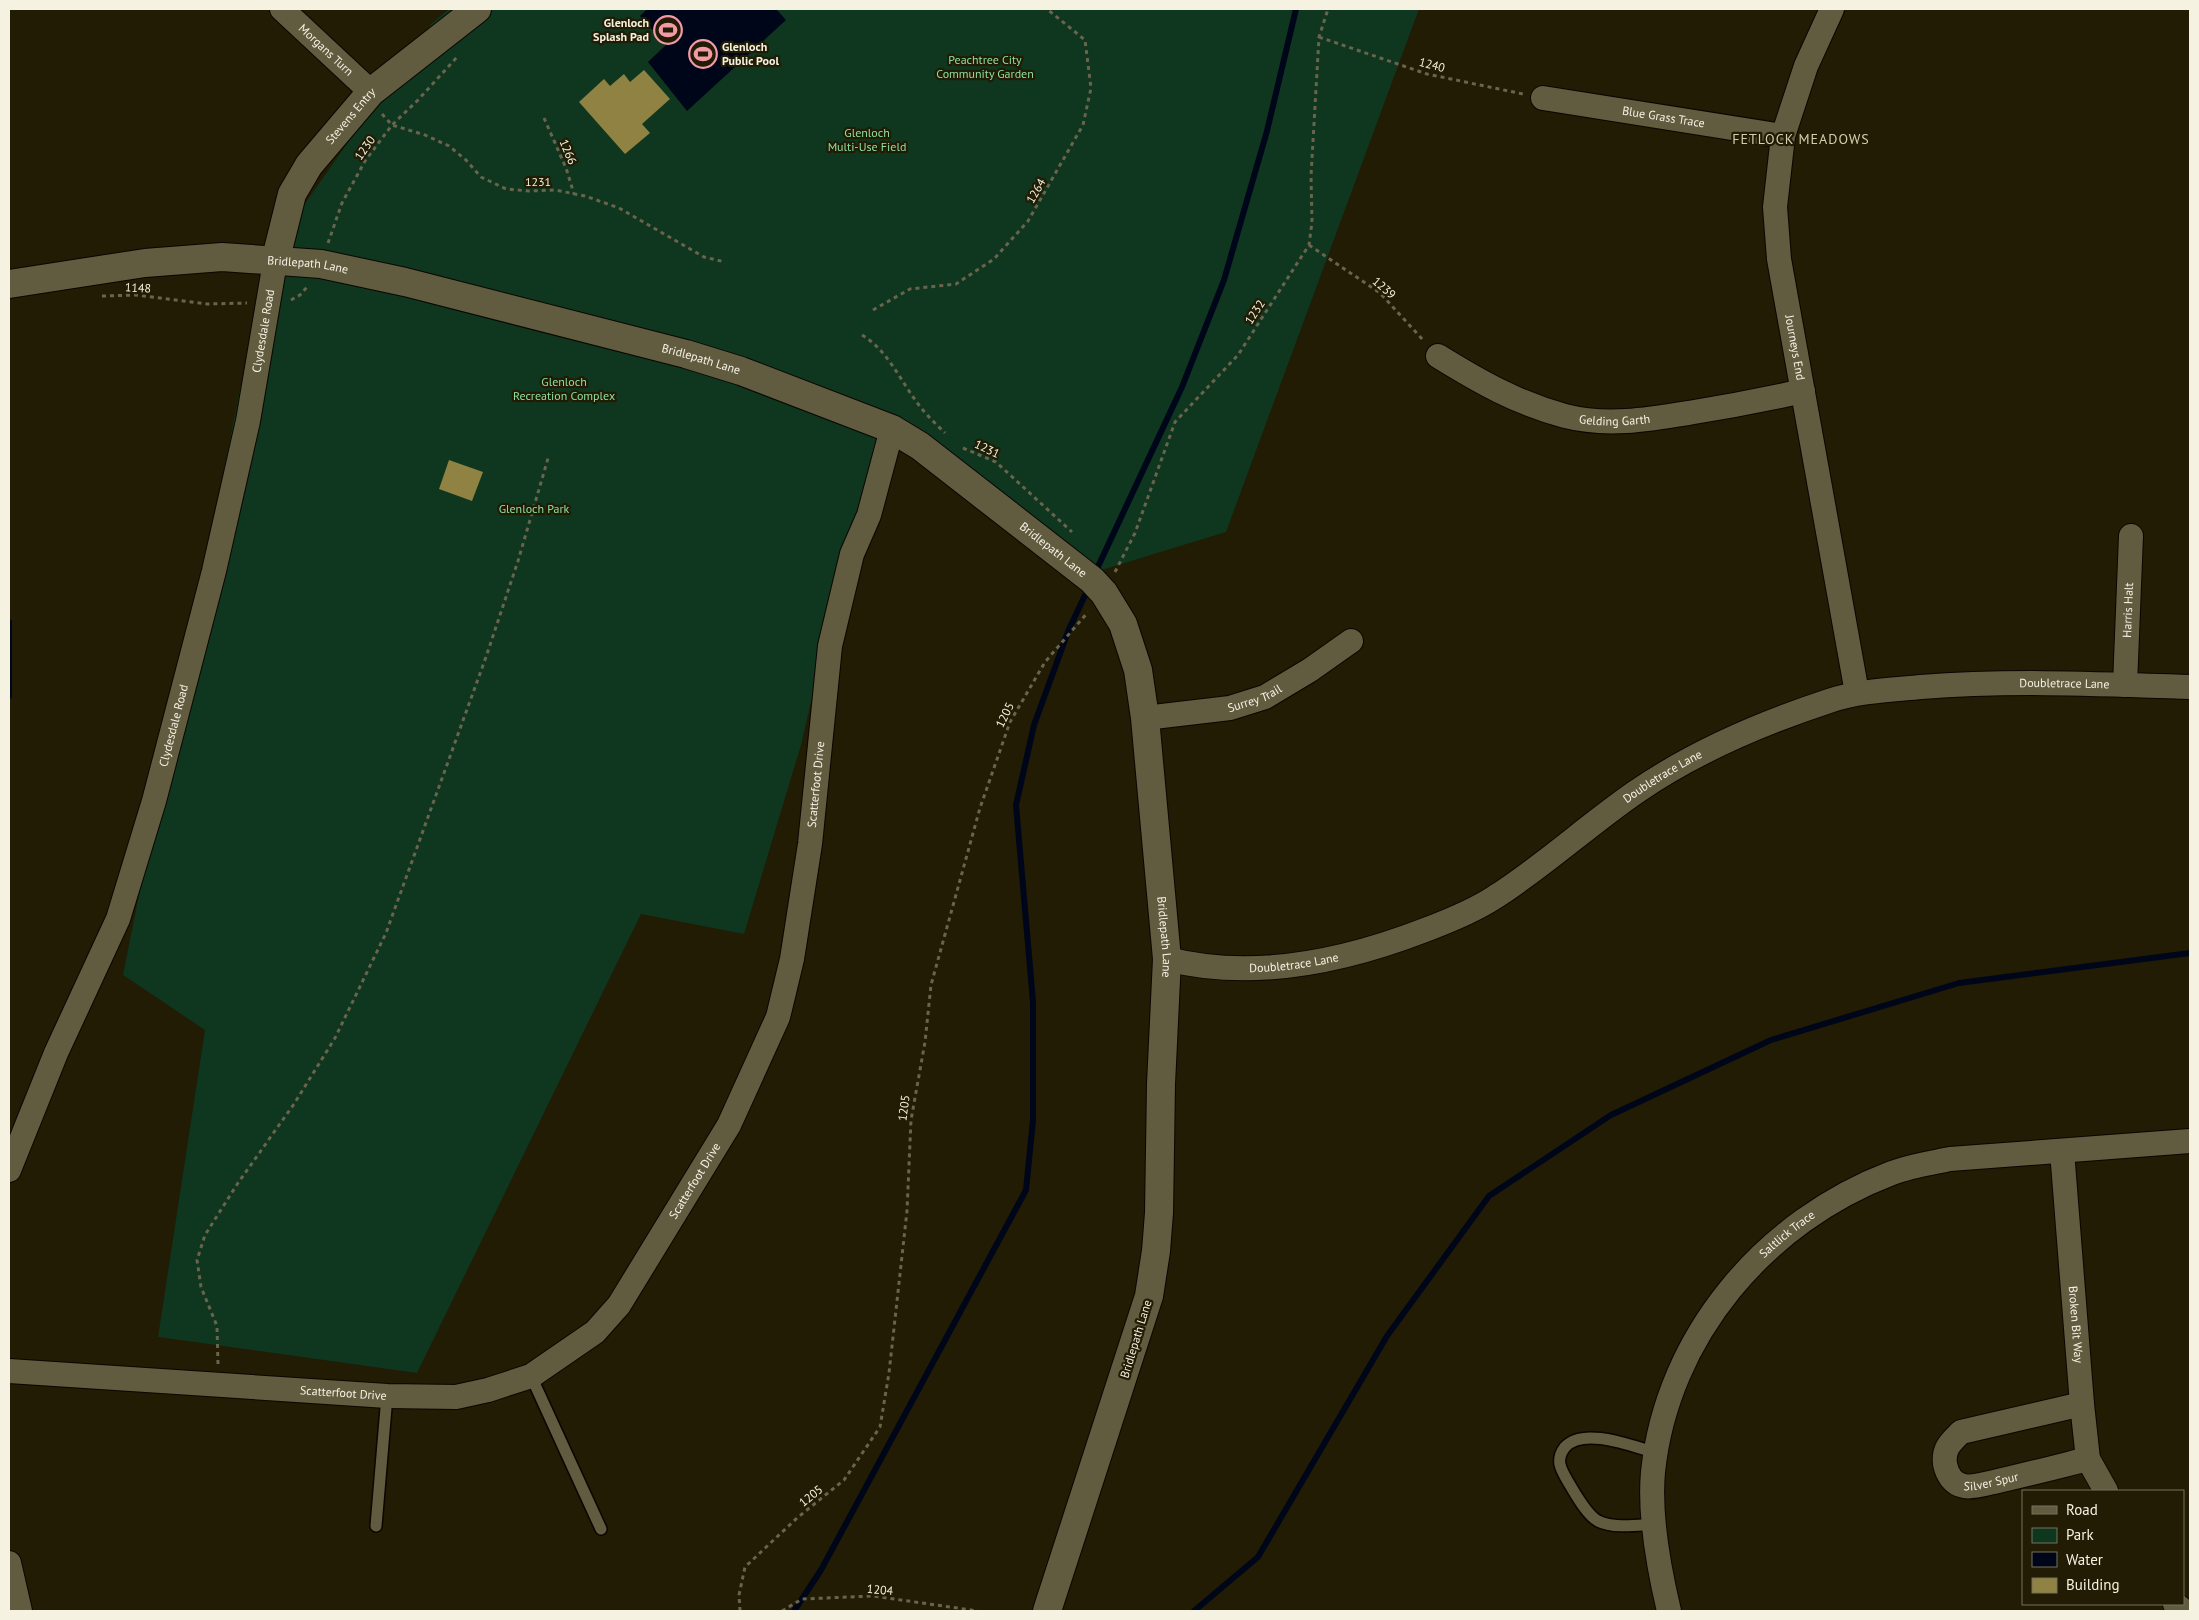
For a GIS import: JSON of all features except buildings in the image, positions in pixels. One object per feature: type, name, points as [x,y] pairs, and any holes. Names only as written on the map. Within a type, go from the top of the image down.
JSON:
[{"type":"street","name":"Morgans Turn","points":[[282,9],[368,94]]},
{"type":"street","name":"Stevens Entry","points":[[275,262],[292,194],[309,165],[368,94],[476,9]]},
{"type":"street","name":"Journeys End","points":[[1832,9],[1806,66],[1784,136],[1775,207],[1780,259],[1857,693]]},
{"type":"street","name":"Blue Grass Trace","points":[[1543,98],[1784,136]]},
{"type":"street","name":"Bridlepath Lane","points":[[9,284],[145,263],[222,257],[321,264],[415,285],[686,354],[741,371],[833,404],[892,429],[920,446],[1100,576],[1123,624],[1138,670],[1145,718],[1167,959],[1161,1084],[1159,1213],[1156,1251],[1149,1296],[1047,1611]]},
{"type":"street","name":"Clydesdale Road","points":[[9,1170],[56,1053],[118,919],[154,801],[236,478],[248,421],[275,262]]},
{"type":"street","name":"Gelding Garth","points":[[1438,356],[1479,382],[1507,395],[1566,416],[1589,420],[1629,422],[1749,403],[1803,391]]},
{"type":"street","name":"Scatterfoot Drive","points":[[9,1371],[387,1396],[456,1397],[488,1390],[531,1376],[595,1332],[619,1305],[729,1125],[778,1017],[792,959],[810,844],[830,646],[852,554],[869,515],[892,429]]},
{"type":"street","name":"Harris Halt","points":[[2125,685],[2131,536]]},
{"type":"street","name":"Surrey Trail","points":[[1145,718],[1230,708],[1265,697],[1310,670],[1351,641]]},
{"type":"street","name":"Doubletrace Lane","points":[[1167,959],[1184,964],[1214,966],[1275,966],[1336,958],[1394,942],[1451,920],[1494,898],[1637,791],[1689,760],[1744,733],[1827,702],[1857,693],[1973,683],[2190,687]]},
{"type":"street","name":"Saltlick Trace","points":[[1669,1611],[1660,1573],[1655,1524],[1653,1473],[1670,1397],[1682,1367],[1706,1321],[1743,1274],[1764,1253],[1812,1215],[1865,1185],[1893,1173],[1921,1165],[1950,1159],[2190,1141]]},
{"type":"street","name":"Broken Bit Way","points":[[2062,1151],[2088,1459],[2105,1490]]},
{"type":"street","name":"Silver Spur","points":[[2082,1404],[1962,1432],[1947,1445],[1944,1459],[1946,1470],[1951,1479],[1962,1486],[1993,1482],[2088,1459]]},
{"type":"street","points":[[9,1563],[20,1611]]},
{"type":"lane","points":[[531,1376],[601,1529]]},
{"type":"lane","points":[[376,1526],[387,1396]]},
{"type":"lane","points":[[1655,1524],[1617,1525],[1597,1521],[1577,1495],[1559,1465],[1560,1454],[1569,1444],[1585,1438],[1608,1440],[1657,1453]]},
{"type":"path","name":"1264","points":[[873,310],[910,290],[956,284],[994,259],[1028,221],[1053,178],[1083,125],[1091,88],[1085,40],[1047,9]]},
{"type":"path","name":"1232","points":[[1100,576],[1134,532],[1175,422],[1238,355],[1309,245],[1312,222],[1312,151],[1319,37],[1328,9]]},
{"type":"path","name":"1240","points":[[1319,37],[1427,74],[1543,98]]},
{"type":"path","name":"1230","points":[[267,302],[294,299],[300,295],[321,264],[342,203],[365,161],[392,125],[462,52]]},
{"type":"path","points":[[368,94],[392,125]]},
{"type":"path","name":"1266","points":[[544,118],[566,168],[574,194]]},
{"type":"path","name":"1231","points":[[392,125],[424,134],[449,146],[466,160],[481,177],[506,189],[529,192],[555,190],[620,208],[704,257],[725,262]]},
{"type":"path","name":"1239","points":[[1309,245],[1380,293],[1438,356]]},
{"type":"path","name":"1148","points":[[100,296],[135,295],[208,304],[267,302]]},
{"type":"path","points":[[862,335],[874,343],[900,376],[916,402],[947,436]]},
{"type":"path","name":"1231","points":[[959,444],[965,449],[996,462],[1077,536]]},
{"type":"path","points":[[222,1384],[218,1364],[217,1326],[201,1287],[197,1260],[205,1235],[238,1183],[294,1104],[335,1038],[386,933],[486,657],[518,561],[550,455]]},
{"type":"path","name":"1205","points":[[740,1611],[739,1595],[745,1567],[797,1518],[844,1480],[880,1427],[889,1373],[907,1211],[910,1120],[925,1042],[930,985],[980,808],[1010,722],[1045,662],[1100,576]]},
{"type":"path","name":"1204","points":[[782,1611],[802,1599],[873,1596],[978,1611]]},
{"type":"green space","name":"Glenloch Recreation Complex","points":[[449,9],[1419,9],[1226,532],[1082,576],[885,428],[843,563],[801,745],[744,934],[641,914],[417,1373],[158,1337],[205,1030],[123,975],[266,259],[431,24]]},
{"type":"water","name":"Glenloch Public Pool","points":[[647,9],[776,9],[786,20],[687,111],[648,62],[666,45],[640,16]]},
{"type":"waterway","points":[[1095,573],[1182,387],[1224,280],[1267,131],[1296,9]]},
{"type":"waterway","points":[[794,1611],[821,1570],[1026,1190],[1033,1120],[1033,1002],[1016,805],[1034,725],[1069,629],[1089,587]]},
{"type":"waterway","points":[[9,622],[9,696]]},
{"type":"waterway","points":[[1194,1611],[1258,1557],[1387,1336],[1489,1196],[1611,1115],[1771,1040],[1959,983],[2190,953]]},
{"type":"place","name":"Glenloch Splash Pad","points":[[668,30]]},
{"type":"place","name":"Glenloch Public Pool","points":[[703,54]]},
{"type":"district","name":"FETLOCK MEADOWS","points":[[1801,139]]},
{"type":"park label","name":"Peachtree City Community Garden","points":[[985,67]]},
{"type":"park label","name":"Glenloch Multi-Use Field","points":[[867,140]]},
{"type":"park label","name":"Glenloch Park","points":[[534,509]]}]
